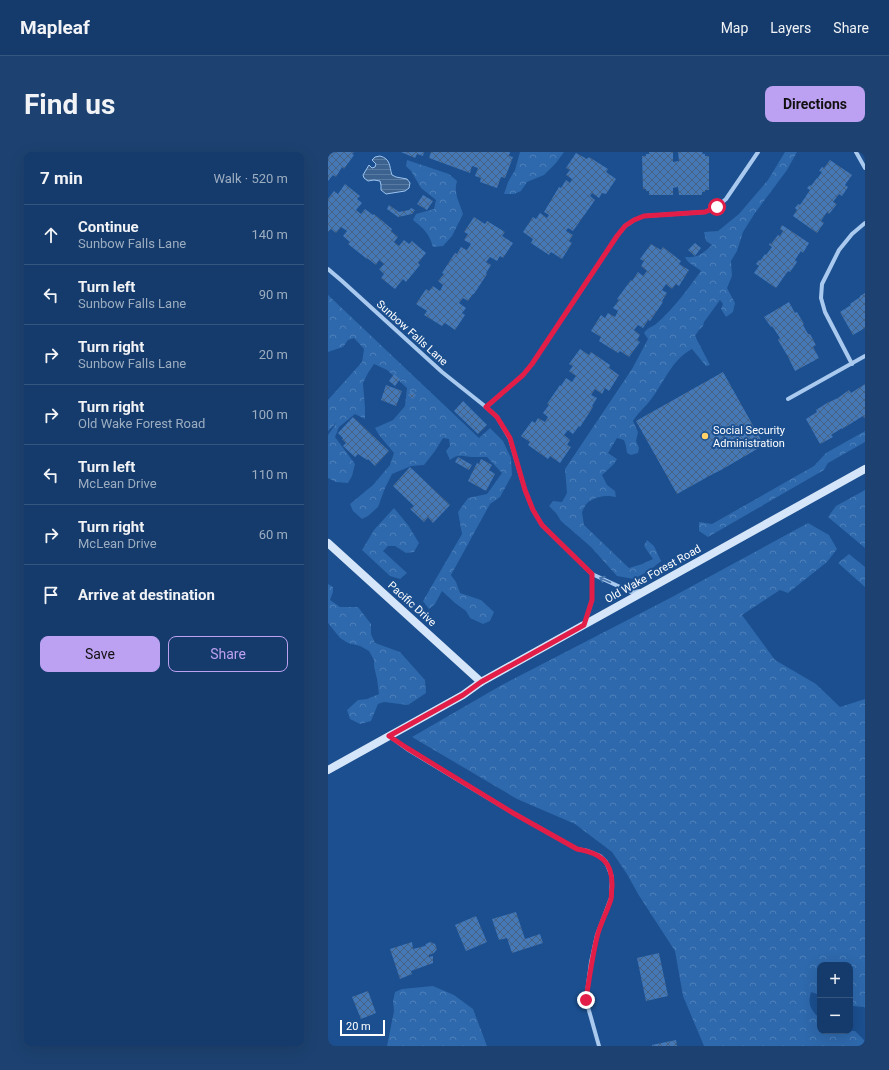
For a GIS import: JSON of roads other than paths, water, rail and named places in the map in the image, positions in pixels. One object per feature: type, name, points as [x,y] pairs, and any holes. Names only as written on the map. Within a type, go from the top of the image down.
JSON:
[{"type":"street","points":[[486,407],[523,375],[532,364],[625,226],[644,216],[705,212],[717,207],[726,199],[758,152]]},
{"type":"street","points":[[856,152],[865,168]]},
{"type":"street","points":[[852,364],[824,312],[821,298],[822,284],[839,250],[852,234],[865,223]]},
{"type":"street","name":"Sunbow Falls Lane","points":[[328,269],[442,372],[497,417],[510,438],[525,490],[533,510],[542,525],[592,574],[632,592],[645,591]]},
{"type":"street","points":[[788,399],[865,356]]},
{"type":"street","name":"Old Wake Forest Road","points":[[328,770],[463,695],[481,682],[865,469]]},
{"type":"street","name":"Pacific Drive","points":[[328,543],[481,682]]},
{"type":"street","points":[[584,625],[592,600],[592,574]]},
{"type":"street","points":[[389,736],[513,813],[577,849],[588,851],[600,856],[606,862],[612,877],[611,898],[597,935],[591,962],[586,1000],[599,1046]]},
{"type":"place","name":"Social Security Administration","points":[[705,436]]}]
